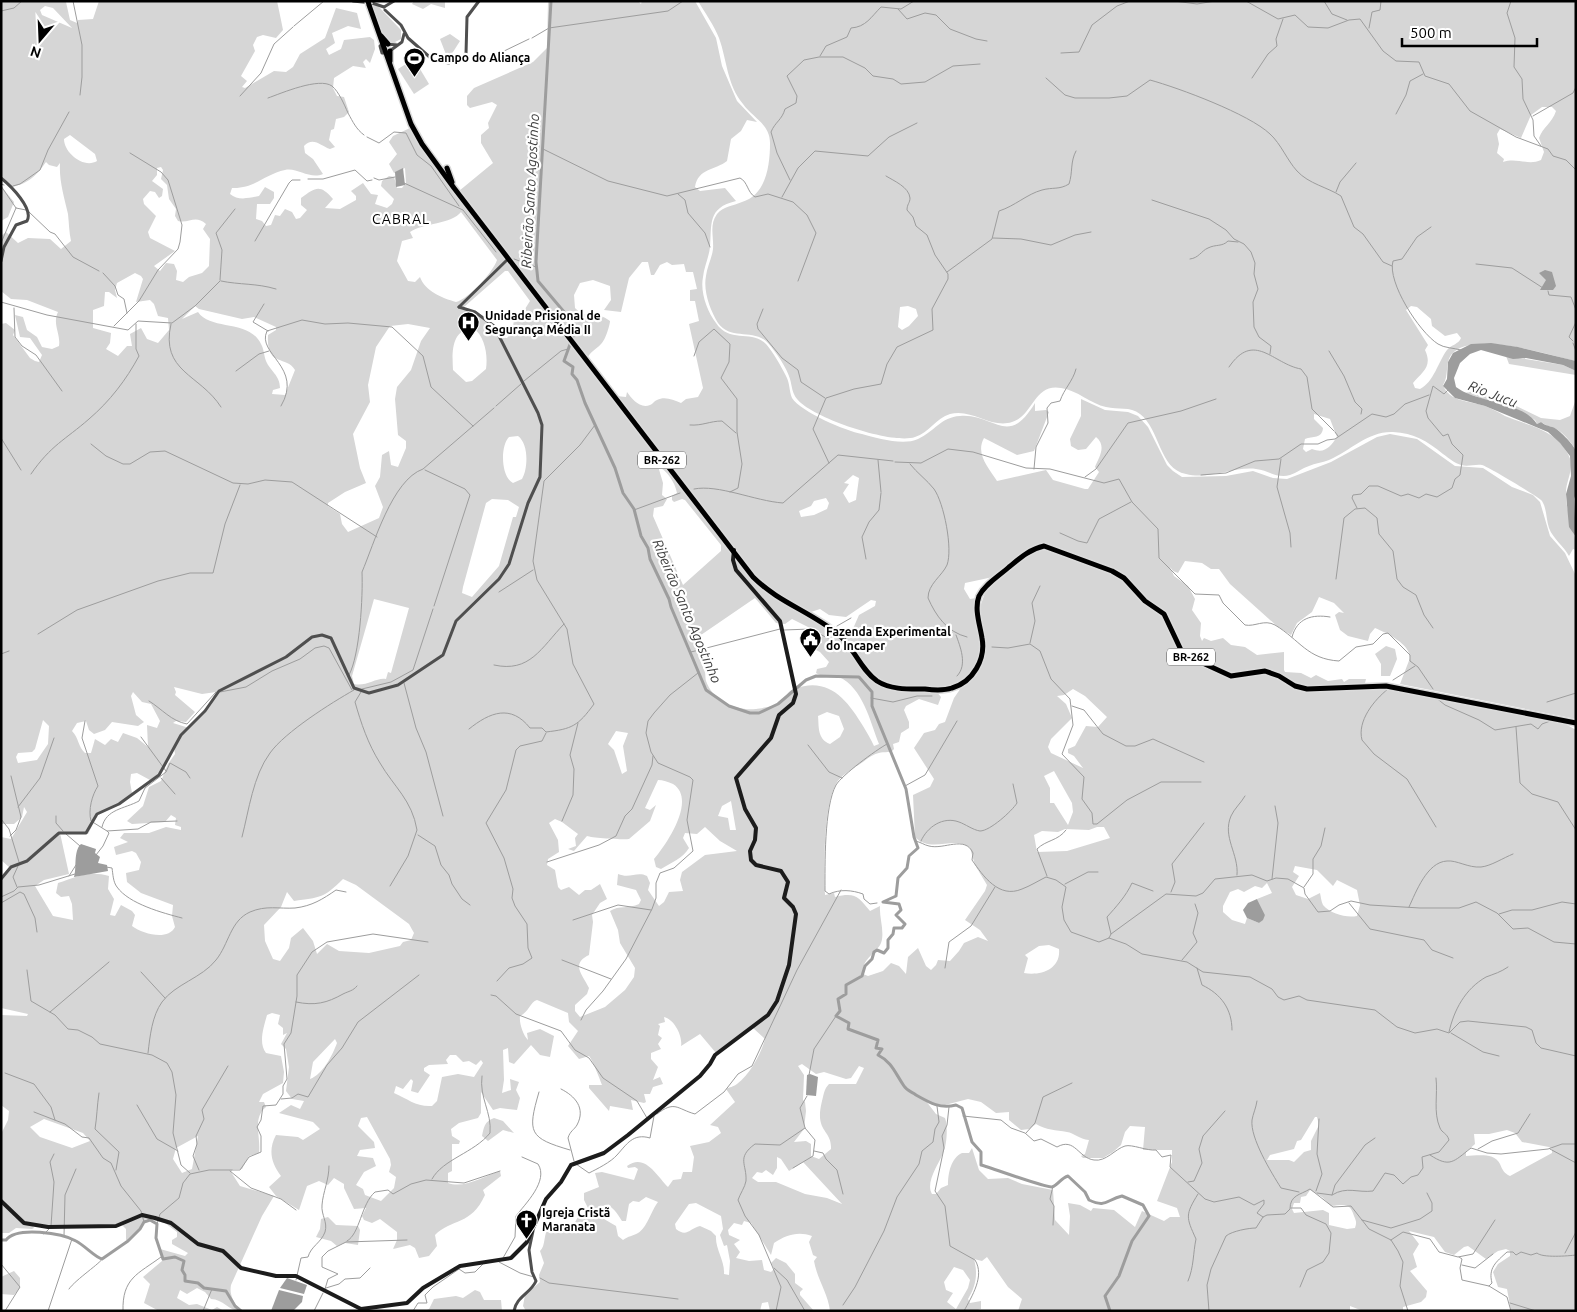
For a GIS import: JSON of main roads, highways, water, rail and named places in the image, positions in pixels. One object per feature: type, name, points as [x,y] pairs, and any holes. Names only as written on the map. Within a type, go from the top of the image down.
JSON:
[{"type":"highway","name":"BR-262","points":[[368,3],[411,124],[454,188],[753,577],[767,591],[837,633],[871,675],[881,683],[894,688],[945,690],[959,685],[968,678],[979,663],[983,652],[977,607],[980,595],[987,585],[1022,556],[1044,546],[1112,571],[1124,578],[1145,601],[1164,614],[1181,650],[1231,676],[1265,671],[1279,676],[1295,686],[1307,689],[1379,685],[1576,722]]},
{"type":"highway","points":[[434,160],[445,166],[454,188]]},
{"type":"main road","points":[[1,1201],[24,1223],[48,1228],[116,1226],[142,1215],[155,1218],[170,1223],[198,1244],[222,1251],[241,1268],[276,1276],[296,1276],[361,1310],[407,1303],[423,1288],[460,1266],[511,1258],[527,1242],[546,1199],[562,1182],[570,1165],[608,1151],[700,1076],[716,1054],[768,1015],[777,1001],[790,965],[796,914],[794,907],[784,898],[788,882],[781,871],[756,865],[751,860],[750,851],[755,840],[756,828],[745,809],[736,778],[771,738],[779,715],[792,703],[795,689],[780,621],[736,570],[733,560],[734,550]]},
{"type":"waterway","points":[[1,11],[14,8],[22,1]]},
{"type":"waterway","points":[[73,1],[82,45],[80,95]]},
{"type":"waterway","points":[[294,26],[324,1]]},
{"type":"waterway","name":"Ribeirão Santo Agostinho","points":[[551,1],[536,262],[538,281],[570,319],[573,327],[573,336],[564,361],[573,367],[572,374],[577,380],[585,403],[615,468],[623,493],[634,509],[641,536],[648,548],[650,559],[669,599],[706,690],[729,706],[750,713],[759,713],[778,704],[806,680],[816,676],[859,677],[872,692],[872,706],[906,789],[914,837],[918,848],[909,856],[907,868],[898,878],[896,896],[883,902],[899,904],[901,910],[896,915],[905,924],[902,928],[894,928],[893,934],[888,940],[888,948],[884,953],[877,950],[874,952],[872,959],[865,966],[862,976],[846,985],[846,994],[838,999],[840,1011],[836,1016],[849,1023],[848,1029],[878,1040],[876,1048],[882,1049],[878,1055],[890,1064],[908,1090],[935,1104],[945,1106],[956,1105],[962,1108],[972,1142],[981,1152],[981,1165],[1052,1187],[1068,1176],[1085,1192],[1089,1200],[1103,1203],[1122,1196],[1143,1205],[1149,1216],[1132,1241],[1119,1276],[1105,1296],[1110,1311]]},
{"type":"waterway","points":[[532,38],[549,28],[668,11],[683,1]]},
{"type":"waterway","points":[[820,56],[826,46],[847,37],[851,28],[864,24],[881,7],[901,9],[914,1]]},
{"type":"waterway","points":[[1061,53],[1079,52],[1092,25],[1117,6],[1130,1]]},
{"type":"waterway","points":[[1174,1],[1197,4],[1215,1]]},
{"type":"waterway","points":[[1246,1],[1278,19],[1295,15],[1308,27],[1328,28],[1349,20],[1360,19],[1383,51],[1396,61],[1419,62],[1425,76],[1449,84],[1470,111],[1516,137],[1548,149],[1553,156],[1566,160],[1576,170]]},
{"type":"waterway","points":[[1324,1],[1332,14],[1347,20]]},
{"type":"waterway","points":[[1369,28],[1372,12],[1380,10],[1381,1]]},
{"type":"waterway","points":[[1511,1],[1507,13],[1515,38],[1514,67],[1522,79],[1523,99],[1533,120],[1534,136],[1541,146]]},
{"type":"waterway","points":[[898,9],[907,19],[925,13],[936,15],[950,29],[987,41]]},
{"type":"waterway","points":[[1252,78],[1268,54],[1277,46],[1276,39],[1283,19]]},
{"type":"waterway","points":[[240,96],[261,73],[274,44],[293,27]]},
{"type":"waterway","points":[[484,57],[493,61],[500,53],[529,39]]},
{"type":"waterway","points":[[790,180],[777,153],[771,132],[785,109],[796,103],[797,96],[787,76],[804,60],[819,57],[843,57],[865,68],[873,76],[893,79],[901,84],[925,82],[953,66],[980,64]]},
{"type":"waterway","points":[[1396,114],[1406,95],[1410,81],[1423,74]]},
{"type":"waterway","points":[[1046,78],[1065,95],[1075,98],[1127,96],[1150,80],[1195,95],[1246,118],[1260,126],[1274,138],[1297,171],[1313,182],[1341,196],[1354,227],[1363,234],[1383,262],[1392,266]]},
{"type":"waterway","points":[[268,98],[318,83],[332,86],[355,125],[364,135]]},
{"type":"waterway","points":[[1533,116],[1573,93],[1576,87]]},
{"type":"waterway","points":[[13,186],[20,184],[40,170],[48,150],[69,112]]},
{"type":"waterway","points":[[782,197],[798,168],[815,151],[868,156],[889,137],[917,123]]},
{"type":"waterway","points":[[367,137],[379,143],[394,132],[406,133],[417,155],[431,166],[459,206]]},
{"type":"waterway","points":[[543,149],[608,181],[667,196],[740,178],[755,197],[768,194],[793,202],[807,215],[816,233],[798,281]]},
{"type":"waterway","points":[[947,272],[992,239],[999,211],[1037,192],[1069,184],[1076,151]]},
{"type":"waterway","points":[[114,326],[139,301],[158,270],[178,249],[182,225],[168,180],[161,172],[130,153]]},
{"type":"waterway","points":[[1336,192],[1340,182],[1356,163]]},
{"type":"waterway","points":[[308,179],[323,179],[355,170],[367,181],[372,180]]},
{"type":"waterway","points":[[829,463],[813,429],[826,398],[854,389],[881,384],[887,364],[897,347],[933,330],[932,309],[948,279],[948,274],[935,255],[927,235],[916,226],[913,217],[907,210],[910,201],[909,194],[901,185],[886,176]]},
{"type":"waterway","points":[[374,178],[379,180],[395,177]]},
{"type":"waterway","points":[[255,241],[289,183],[292,180],[300,180]]},
{"type":"waterway","points":[[404,183],[463,210],[496,252]]},
{"type":"waterway","points":[[1,186],[16,208],[26,210]]},
{"type":"waterway","points":[[678,194],[685,200],[688,213],[705,233],[710,247]]},
{"type":"waterway","points":[[1152,200],[1209,219],[1226,230],[1234,239],[1244,244],[1251,252],[1255,263],[1254,274],[1258,289],[1253,302],[1254,327],[1259,337],[1271,346],[1270,354]]},
{"type":"waterway","points":[[1,243],[16,208]]},
{"type":"waterway","points":[[220,280],[222,250],[216,233],[235,209]]},
{"type":"waterway","points":[[29,212],[50,232],[55,234],[73,257],[99,271]]},
{"type":"waterway","points":[[1431,227],[1417,237],[1402,259],[1393,261],[1392,270],[1406,306],[1422,329],[1438,344],[1461,350]]},
{"type":"waterway","points":[[993,238],[1021,239],[1051,245],[1075,235],[1091,232]]},
{"type":"waterway","points":[[1190,259],[1211,247],[1228,241],[1238,242]]},
{"type":"waterway","points":[[514,259],[536,267]]},
{"type":"waterway","points":[[1476,264],[1512,268],[1543,288]]},
{"type":"waterway","points":[[103,273],[115,286],[118,295],[124,299],[127,313]]},
{"type":"waterway","points":[[1,302],[47,315],[128,330],[138,321],[172,323],[195,306],[220,281]]},
{"type":"waterway","points":[[221,281],[276,289]]},
{"type":"waterway","points":[[1548,291],[1549,295],[1571,297],[1576,310]]},
{"type":"waterway","points":[[264,304],[253,322],[268,331]]},
{"type":"waterway","points":[[14,308],[15,337],[22,346],[36,355],[62,391]]},
{"type":"waterway","points":[[763,309],[757,324],[758,329],[782,358],[798,370],[801,382],[825,398]]},
{"type":"waterway","points":[[281,406],[287,393],[287,381],[284,371],[268,347],[265,339],[267,331],[302,320],[325,324],[348,323],[392,327],[423,356],[431,387],[473,426]]},
{"type":"waterway","points":[[1573,341],[1569,337],[1576,322]]},
{"type":"waterway","points":[[31,474],[52,449],[104,405],[123,382],[139,356],[136,349],[136,324]]},
{"type":"waterway","points":[[171,324],[169,340],[171,353],[176,363],[203,387],[221,407]]},
{"type":"waterway","points":[[694,356],[699,342],[714,329],[730,344],[729,362],[721,378],[737,399],[737,432],[742,464],[738,488],[730,492]]},
{"type":"waterway","points":[[1573,343],[1576,351]]},
{"type":"waterway","points":[[524,381],[561,351],[568,349]]},
{"type":"waterway","points":[[1229,367],[1238,356],[1247,351],[1255,350],[1264,352],[1301,369],[1307,377],[1312,409],[1334,431]]},
{"type":"waterway","points":[[236,371],[259,354],[269,351]]},
{"type":"waterway","points":[[1329,351],[1344,376],[1355,402],[1362,409],[1361,414]]},
{"type":"waterway","points":[[1034,469],[1036,447],[1048,423],[1047,408],[1051,403],[1060,401],[1076,369]]},
{"type":"waterway","points":[[496,406],[521,384]]},
{"type":"waterway","points":[[1357,508],[1352,498],[1353,495],[1361,494],[1369,486],[1378,486],[1401,496],[1408,494],[1419,498],[1426,494],[1437,497],[1452,488],[1455,479],[1460,475],[1463,455],[1452,444],[1448,434],[1443,436],[1428,418],[1426,411],[1433,386],[1444,394],[1448,390]]},
{"type":"waterway","points":[[1201,475],[1226,473],[1255,461],[1279,459],[1301,444],[1318,444],[1335,439],[1372,414],[1386,417],[1394,414],[1405,404],[1429,395]]},
{"type":"waterway","points":[[1085,477],[1096,469],[1128,423],[1181,411],[1216,399]]},
{"type":"waterway","points":[[349,675],[353,666],[358,640],[362,572],[378,530],[393,499],[412,475],[423,469],[494,408]]},
{"type":"waterway","points":[[690,425],[722,421],[736,433]]},
{"type":"waterway","points":[[469,729],[485,718],[500,713],[508,713],[523,720],[530,728],[542,728],[546,732],[568,728],[579,722],[594,704],[573,664],[567,629],[537,580],[533,561],[544,481],[580,445],[595,425]]},
{"type":"waterway","points":[[1335,432],[1338,436]]},
{"type":"waterway","points":[[1,438],[21,470]]},
{"type":"waterway","points":[[91,444],[106,456],[123,464],[130,464],[150,452],[165,451],[233,483],[248,484],[265,480],[292,482],[377,537]]},
{"type":"waterway","points":[[895,462],[921,463],[948,449],[973,452],[1026,468],[1050,469],[1104,483],[1119,479],[1132,502],[1158,529],[1159,558],[1195,594],[1219,595],[1223,603],[1245,625],[1271,623],[1311,653],[1328,659],[1339,661],[1356,647],[1373,644],[1383,634],[1388,633],[1410,655],[1410,661],[1418,667],[1433,689]]},
{"type":"waterway","points":[[694,489],[714,489],[783,503],[838,455],[893,461]]},
{"type":"waterway","points":[[1281,459],[1277,487],[1290,533],[1291,547]]},
{"type":"waterway","points":[[878,460],[881,492]]},
{"type":"waterway","points":[[910,464],[934,489],[938,496],[948,538],[949,558],[947,565],[930,588],[928,598],[943,622],[960,635],[967,637]]},
{"type":"waterway","points":[[425,470],[465,489],[470,495],[434,606]]},
{"type":"waterway","points":[[38,634],[77,610],[158,581],[190,573],[213,573],[225,524],[240,485]]},
{"type":"waterway","points":[[634,510],[680,493]]},
{"type":"waterway","points":[[866,559],[862,537],[869,522],[879,510],[881,493]]},
{"type":"waterway","points":[[1060,533],[1087,543],[1099,519],[1131,502]]},
{"type":"waterway","points":[[1336,579],[1344,518],[1355,509],[1365,508],[1377,518],[1379,534],[1393,551],[1397,579],[1403,587],[1416,595],[1424,615],[1433,628]]},
{"type":"waterway","points":[[499,592],[533,570]]},
{"type":"waterway","points":[[1030,643],[1035,621],[1032,603],[1040,586]]},
{"type":"waterway","points":[[362,689],[391,682],[413,670],[433,609]]},
{"type":"waterway","points":[[1292,637],[1298,625],[1306,619],[1317,616],[1330,617]]},
{"type":"waterway","points":[[837,626],[851,618]]},
{"type":"waterway","points":[[494,665],[506,667],[526,662],[541,650],[564,624]]},
{"type":"waterway","points":[[691,652],[780,629]]},
{"type":"waterway","points":[[784,630],[811,629],[829,639]]},
{"type":"waterway","points":[[956,635],[963,661],[957,676]]},
{"type":"waterway","points":[[992,647],[1008,648],[1030,644],[1040,651],[1051,679],[1070,699],[1073,725],[1062,754],[1084,777],[1082,799],[1092,813],[1093,824],[1097,824],[1127,800],[1161,782],[1201,782]]},
{"type":"waterway","points":[[220,692],[246,687],[272,671],[300,659],[315,648],[324,646],[329,648],[352,690]]},
{"type":"waterway","points":[[1,654],[9,651]]},
{"type":"waterway","points":[[1393,680],[1415,666]]},
{"type":"waterway","points":[[581,1020],[586,1010],[603,991],[626,959],[652,909],[656,898],[656,883],[660,873],[674,868],[693,851],[687,820],[693,780],[658,763],[651,752],[646,733],[648,721],[654,713],[670,695],[698,673]]},
{"type":"waterway","points":[[404,683],[416,728],[426,752],[443,816]]},
{"type":"waterway","points":[[1388,689],[1372,705],[1364,718],[1361,733],[1362,740],[1374,754],[1407,779],[1436,827]]},
{"type":"waterway","points":[[242,837],[259,772],[270,753],[297,727],[354,690]]},
{"type":"waterway","points":[[149,701],[171,718],[187,724],[216,692]]},
{"type":"waterway","points":[[361,692],[355,702],[365,733],[385,772],[407,802],[415,819],[417,830],[408,856],[390,886]]},
{"type":"waterway","points":[[1547,702],[1576,693]]},
{"type":"waterway","points":[[871,698],[893,702],[917,696],[932,696]]},
{"type":"waterway","points":[[1435,697],[1445,705],[1479,720],[1495,730],[1531,724],[1538,729],[1542,724],[1553,720]]},
{"type":"waterway","points":[[1072,706],[1084,710],[1103,734],[1126,746],[1135,746],[1153,739],[1204,762]]},
{"type":"waterway","points":[[85,721],[82,738],[98,786],[91,803],[91,821],[107,831],[138,829],[151,822],[177,821]]},
{"type":"waterway","points":[[905,786],[925,775],[957,721]]},
{"type":"waterway","points":[[562,821],[573,795],[574,769],[570,755],[578,723]]},
{"type":"waterway","points":[[1516,727],[1520,783],[1532,794],[1558,802],[1576,830]]},
{"type":"waterway","points":[[497,981],[509,968],[523,964],[532,958],[528,948],[527,924],[515,906],[512,898],[513,889],[504,858],[486,823],[506,790],[516,750],[520,746],[542,741],[546,733]]},
{"type":"waterway","points":[[141,737],[166,771]]},
{"type":"waterway","points":[[18,807],[40,778],[54,738]]},
{"type":"waterway","points":[[877,903],[870,904],[864,899],[863,894],[855,892],[842,891],[829,894],[825,891],[826,836],[829,807],[836,785],[852,769],[887,744]]},
{"type":"waterway","points":[[808,745],[829,772],[842,778]]},
{"type":"waterway","points":[[547,862],[599,845],[616,836],[625,816],[632,809],[652,765],[653,756]]},
{"type":"waterway","points":[[102,827],[107,816],[116,810],[139,801],[145,788],[166,772],[170,763],[186,772],[190,778]]},
{"type":"waterway","points":[[10,836],[16,830],[21,817],[11,776]]},
{"type":"waterway","points":[[161,778],[175,794]]},
{"type":"waterway","points":[[921,841],[931,827],[947,820],[959,822],[980,831],[989,828],[1011,811],[1017,803],[1013,784]]},
{"type":"waterway","points":[[1237,875],[1236,860],[1228,831],[1232,813],[1245,796]]},
{"type":"waterway","points":[[1272,879],[1278,823],[1275,806]]},
{"type":"waterway","points":[[56,816],[56,823],[63,831]]},
{"type":"waterway","points":[[1,819],[9,829],[19,862]]},
{"type":"waterway","points":[[1171,892],[1175,882],[1172,864],[1204,823]]},
{"type":"waterway","points":[[1304,887],[1313,874],[1313,859],[1321,846],[1325,828]]},
{"type":"waterway","points":[[1047,876],[1037,849],[1063,834],[1066,830]]},
{"type":"waterway","points":[[96,855],[109,833],[107,831]]},
{"type":"waterway","points":[[66,834],[80,846]]},
{"type":"waterway","points":[[418,835],[435,846],[441,865],[449,875],[452,884],[462,899],[470,905]]},
{"type":"waterway","points":[[915,841],[935,847],[954,844],[965,845],[973,853],[972,860],[981,873],[992,884],[1006,891],[1022,889],[1046,877],[1056,880],[1066,887],[1062,907],[1064,920],[1071,932],[1099,942],[1109,938],[1111,934],[1107,917],[1124,897],[1132,883],[1153,891]]},
{"type":"waterway","points":[[1409,907],[1423,879],[1434,866],[1451,861],[1481,867],[1493,864],[1513,854]]},
{"type":"waterway","points":[[69,876],[76,865]]},
{"type":"waterway","points":[[17,887],[13,877],[18,866]]},
{"type":"waterway","points":[[106,867],[112,868],[113,878],[122,893],[147,907],[182,918]]},
{"type":"waterway","points":[[1065,884],[1088,872],[1098,872]]},
{"type":"waterway","points":[[1,897],[18,887],[39,885],[75,874]]},
{"type":"waterway","points":[[1111,934],[1166,894],[1196,896],[1203,893],[1215,879],[1252,875],[1267,881],[1276,878],[1288,879],[1304,888],[1305,894],[1318,912],[1330,911],[1339,905],[1351,901],[1370,905],[1420,908],[1459,908],[1476,902],[1497,913],[1513,929],[1528,928],[1554,942],[1576,944]]},
{"type":"waterway","points":[[945,968],[949,942],[971,926],[995,887]]},
{"type":"waterway","points":[[148,1053],[154,1020],[162,1002],[174,990],[203,972],[216,960],[234,927],[243,916],[262,909],[307,906],[336,890],[346,892]]},
{"type":"waterway","points":[[657,1114],[668,1107],[680,1108],[695,1114],[724,1092],[738,1074],[752,1066],[797,970],[841,890]]},
{"type":"waterway","points":[[1,903],[20,892],[24,894],[35,918],[37,932]]},
{"type":"waterway","points":[[1499,914],[1512,910],[1532,910],[1562,902],[1576,904]]},
{"type":"waterway","points":[[1349,903],[1370,929],[1424,940],[1432,950],[1453,958]]},
{"type":"waterway","points":[[1182,960],[1197,942],[1193,933],[1198,913],[1195,904]]},
{"type":"waterway","points":[[573,920],[618,905],[651,910]]},
{"type":"waterway","points":[[157,1224],[160,1214],[179,1198],[183,1183],[190,1174],[209,1170],[240,1170],[249,1157],[261,1152],[261,1136],[257,1127],[261,1120],[263,1106],[276,1105],[283,1094],[283,1086],[287,1079],[284,1044],[291,1033],[297,996],[297,975],[312,952],[327,942],[373,934],[428,942]]},
{"type":"waterway","points":[[1109,938],[1126,944],[1142,954],[1187,962],[1203,972],[1250,977],[1272,989],[1278,997],[1284,1000],[1299,996],[1307,1000],[1375,1010],[1397,1027],[1415,1033],[1437,1029],[1449,1033],[1460,1022],[1468,1021],[1526,1027],[1532,1030],[1536,1043],[1541,1048],[1576,1056]]},
{"type":"waterway","points":[[562,960],[611,979]]},
{"type":"waterway","points":[[50,1012],[109,962]]},
{"type":"waterway","points":[[1449,1032],[1457,1008],[1466,994],[1486,977],[1508,967]]},
{"type":"waterway","points":[[1197,968],[1202,985],[1215,993],[1228,1009],[1232,1030]]},
{"type":"waterway","points":[[27,970],[31,1001],[55,1015],[68,1029],[78,1030],[92,1037],[100,1044],[152,1055],[167,1063],[172,1072],[176,1095],[173,1133],[181,1165],[190,1173]]},
{"type":"waterway","points":[[141,972],[165,998]]},
{"type":"waterway","points":[[281,1099],[292,1098],[298,1094],[308,1097],[327,1065],[342,1048],[358,1022],[419,975]]},
{"type":"waterway","points":[[296,1002],[309,1004],[326,1002],[357,986]]},
{"type":"waterway","points":[[491,995],[496,996],[516,1014],[561,1031],[575,1050],[589,1058],[603,1078],[637,1101],[647,1118]]},
{"type":"waterway","points":[[809,1075],[814,1049],[836,1016]]},
{"type":"waterway","points":[[1451,1033],[1483,1052],[1499,1056]]},
{"type":"waterway","points":[[199,1170],[193,1156],[197,1144],[196,1136],[204,1119],[202,1110],[228,1066]]},
{"type":"waterway","points":[[5,1073],[34,1084],[51,1107],[55,1120]]},
{"type":"waterway","points":[[432,1179],[443,1166],[476,1146],[490,1133],[489,1118],[482,1091],[482,1076]]},
{"type":"waterway","points":[[1317,1193],[1332,1195],[1347,1190],[1373,1191],[1385,1173],[1394,1175],[1403,1184],[1411,1177],[1418,1175],[1423,1168],[1422,1157],[1439,1152],[1449,1140],[1441,1130],[1438,1122],[1436,1078]]},
{"type":"waterway","points":[[1026,1133],[1035,1123],[1043,1097],[1072,1083]]},
{"type":"waterway","points":[[561,1089],[571,1095],[580,1108],[577,1125],[568,1138],[574,1161]]},
{"type":"waterway","points":[[539,1092],[533,1117],[535,1132],[546,1142],[570,1150]]},
{"type":"waterway","points":[[99,1093],[95,1129],[119,1152],[116,1170]]},
{"type":"waterway","points":[[793,1168],[813,1156],[815,1140],[805,1128],[800,1108],[807,1096]]},
{"type":"waterway","points":[[1257,1101],[1252,1127],[1262,1155],[1281,1188],[1299,1192]]},
{"type":"waterway","points":[[137,1105],[157,1139],[178,1151]]},
{"type":"waterway","points":[[843,1305],[855,1287],[884,1231],[897,1197],[919,1164],[922,1151],[933,1142],[935,1129],[939,1122],[937,1106]]},
{"type":"waterway","points":[[949,1107],[947,1125],[942,1136],[944,1148],[935,1191],[945,1206],[950,1246],[975,1260],[978,1266],[979,1273],[976,1286],[964,1311]]},
{"type":"waterway","points":[[1188,1182],[1194,1181],[1202,1163],[1199,1149],[1203,1136],[1225,1111]]},
{"type":"waterway","points":[[34,1112],[65,1124],[82,1137],[89,1138],[103,1158],[111,1163],[121,1186],[141,1211],[144,1222]]},
{"type":"waterway","points":[[1478,1149],[1492,1141],[1518,1133],[1530,1114]]},
{"type":"waterway","points":[[576,1164],[589,1173],[611,1160],[631,1140],[639,1137],[650,1138],[654,1116]]},
{"type":"waterway","points":[[963,1116],[1001,1120],[1011,1128],[1025,1133],[1034,1141],[1041,1139],[1057,1147],[1063,1145],[1072,1146],[1084,1156],[1094,1160],[1102,1159],[1125,1146],[1156,1150],[1162,1157],[1171,1155],[1170,1167],[1205,1199],[1214,1202],[1239,1197],[1254,1205],[1264,1200],[1264,1204],[1257,1213],[1263,1217]]},
{"type":"waterway","points":[[1316,1191],[1322,1174],[1317,1154],[1319,1119]]},
{"type":"waterway","points":[[776,1311],[781,1287],[759,1235],[745,1216],[738,1200],[746,1181],[744,1157],[755,1144],[780,1145],[805,1128]]},
{"type":"waterway","points":[[1332,1195],[1335,1185],[1365,1145],[1375,1138]]},
{"type":"waterway","points":[[1430,1155],[1442,1161],[1451,1162],[1471,1148],[1487,1153],[1501,1154],[1548,1149],[1562,1144],[1576,1144]]},
{"type":"waterway","points":[[1550,1149],[1576,1163]]},
{"type":"waterway","points":[[814,1151],[823,1153],[837,1170],[843,1194]]},
{"type":"waterway","points":[[51,1226],[54,1182],[50,1162],[54,1154]]},
{"type":"waterway","points":[[503,1258],[515,1237],[516,1216],[530,1199],[540,1178],[541,1171],[538,1164],[522,1157]]},
{"type":"waterway","points":[[296,1280],[301,1258],[308,1257],[325,1232],[326,1225],[322,1205],[329,1166]]},
{"type":"waterway","points":[[64,1236],[65,1195],[76,1169]]},
{"type":"waterway","points":[[230,1171],[251,1188],[281,1199],[296,1210]]},
{"type":"waterway","points":[[347,1241],[355,1232],[370,1197],[375,1192],[388,1190],[393,1194],[411,1184],[426,1180],[464,1183],[500,1171]]},
{"type":"waterway","points":[[1053,1186],[1050,1199],[1054,1206],[1053,1225]]},
{"type":"waterway","points":[[1209,1311],[1207,1285],[1211,1269],[1226,1236],[1236,1231],[1256,1228],[1263,1217],[1267,1215],[1285,1214],[1290,1209],[1290,1204],[1294,1198],[1310,1189],[1333,1207],[1351,1206],[1369,1229],[1391,1240],[1403,1262],[1400,1286],[1408,1311]]},
{"type":"waterway","points":[[1362,1220],[1391,1228],[1420,1219],[1432,1211],[1432,1203],[1427,1193]]},
{"type":"waterway","points":[[1188,1281],[1196,1239],[1188,1216],[1198,1194]]},
{"type":"waterway","points":[[1291,1208],[1301,1208],[1306,1215],[1326,1224],[1331,1233],[1329,1253],[1323,1262],[1307,1270],[1300,1287]]},
{"type":"waterway","points":[[1,1240],[6,1240],[20,1233],[51,1233],[76,1241],[102,1259],[128,1241],[144,1222],[150,1220],[157,1224],[156,1238],[163,1259],[175,1257],[184,1261],[182,1270],[185,1275],[185,1281],[198,1283],[204,1288],[226,1291],[235,1306],[241,1311]]},
{"type":"waterway","points":[[1391,1240],[1403,1232],[1430,1239],[1439,1252],[1458,1257],[1473,1254],[1495,1220]]},
{"type":"waterway","points":[[44,1234],[49,1229]]},
{"type":"waterway","points":[[1565,1253],[1576,1232]]},
{"type":"waterway","points":[[48,1311],[72,1239]]},
{"type":"waterway","points":[[325,1289],[328,1279],[338,1274],[322,1267],[322,1257],[328,1251],[346,1242],[407,1240]]},
{"type":"waterway","points":[[1489,1286],[1492,1283],[1492,1269],[1507,1252],[1513,1252],[1516,1255],[1521,1252],[1531,1255],[1537,1253],[1549,1256],[1576,1255]]},
{"type":"waterway","points":[[1462,1265],[1475,1268],[1493,1254]]},
{"type":"waterway","points":[[123,1311],[125,1291],[133,1278],[161,1257]]},
{"type":"waterway","points":[[1459,1257],[1462,1259],[1460,1268],[1462,1280],[1489,1286],[1507,1297],[1511,1311]]},
{"type":"waterway","points":[[69,1289],[103,1258]]},
{"type":"waterway","points":[[499,1262],[520,1273],[534,1277]]},
{"type":"waterway","points":[[1,1264],[20,1287],[5,1311]]},
{"type":"waterway","points":[[413,1311],[418,1303],[427,1303],[425,1295],[433,1287],[459,1269],[465,1273],[475,1272],[483,1264]]},
{"type":"waterway","points":[[326,1288],[339,1284],[345,1279],[360,1278],[370,1268]]},
{"type":"waterway","points":[[774,1268],[787,1280],[805,1311]]},
{"type":"waterway","points":[[540,1278],[549,1283],[678,1299]]},
{"type":"waterway","points":[[203,1311],[212,1289]]},
{"type":"waterway","points":[[314,1311],[323,1293]]},
{"type":"waterway","points":[[1510,1303],[1536,1311]]},
{"type":"place","name":"Campo do Aliança","points":[[414,77]]},
{"type":"place","name":"Unidade Prisional de Segurança Média II","points":[[469,342]]},
{"type":"place","name":"Fazenda Experimental do Incaper","points":[[810,658]]},
{"type":"place","name":"Igreja Cristã Maranata","points":[[526,1239]]},
{"type":"district","name":"CABRAL","points":[[401,219]]},
{"type":"water label","name":"Rio Jucu","points":[[1493,394]]}]
